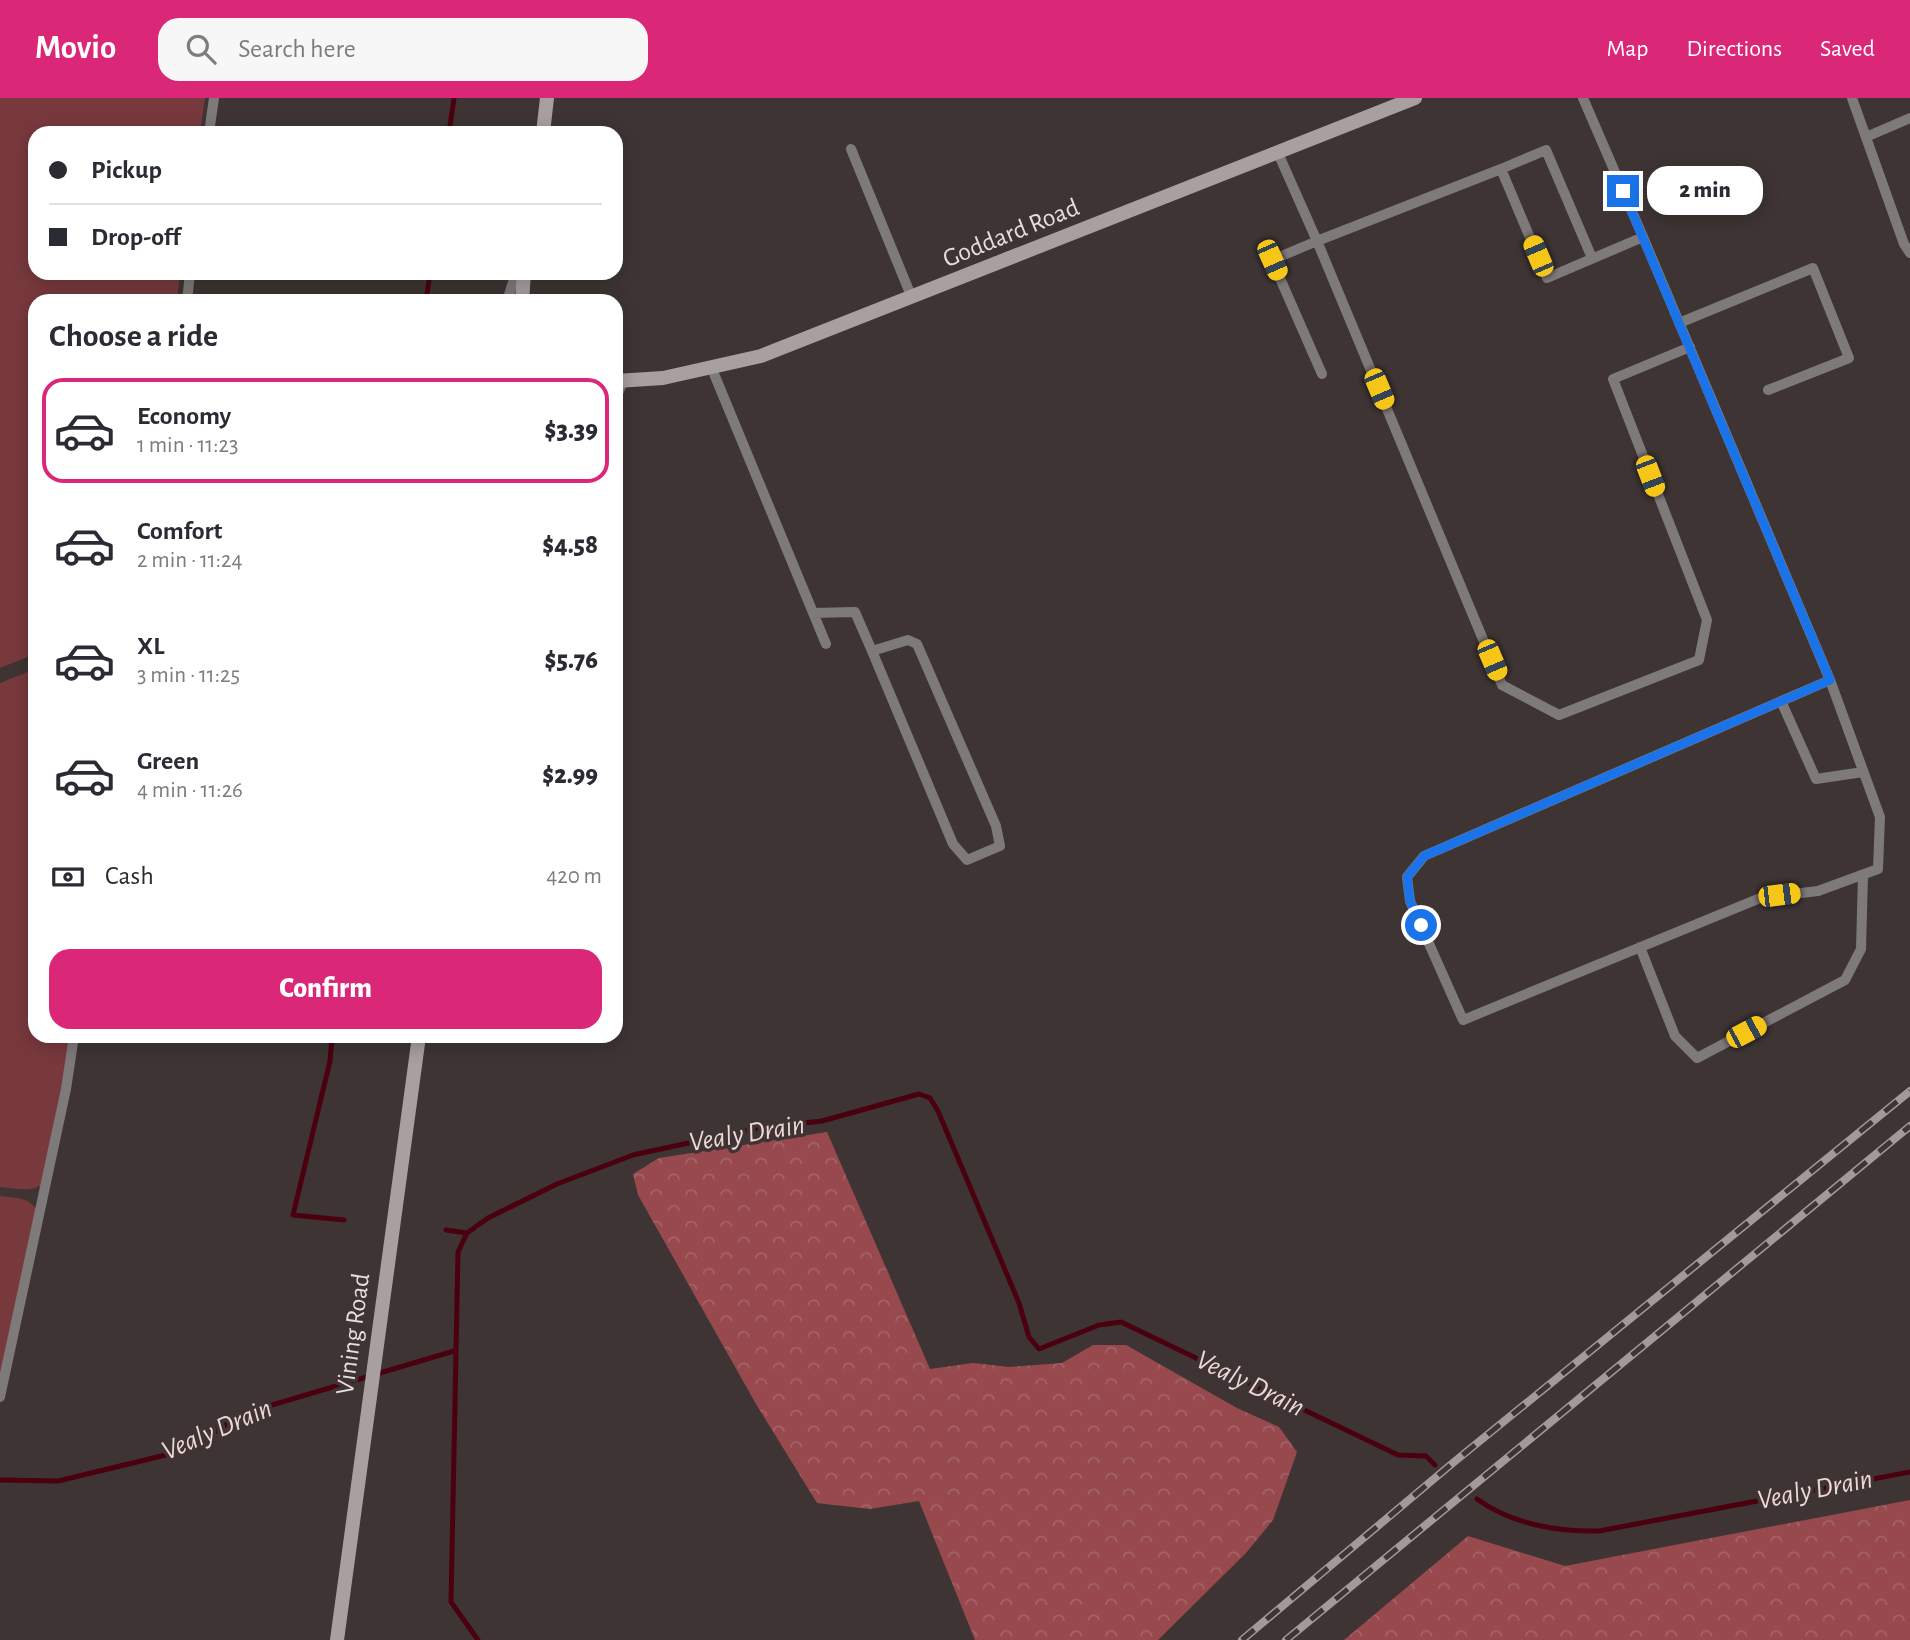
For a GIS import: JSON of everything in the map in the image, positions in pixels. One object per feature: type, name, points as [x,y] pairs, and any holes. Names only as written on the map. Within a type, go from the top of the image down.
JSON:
[{"type":"main road","points":[[544,126],[547,98]]},
{"type":"main road","name":"Goddard Road","points":[[623,381],[712,369],[761,356],[1415,98]]},
{"type":"main road","name":"Vining Road","points":[[337,1640],[418,1043]]},
{"type":"lane","points":[[210,126],[214,98]]},
{"type":"lane","points":[[1583,98],[1830,680],[1880,817],[1878,869],[1818,891],[1760,898],[1463,1020],[1410,901],[1407,877],[1424,856],[1830,680]]},
{"type":"lane","points":[[1852,98],[1910,253]]},
{"type":"lane","points":[[1866,136],[1910,118]]},
{"type":"lane","points":[[851,149],[912,298]]},
{"type":"lane","points":[[1322,374],[1272,260],[1546,150],[1592,258]]},
{"type":"lane","points":[[1279,153],[1502,685],[1559,715],[1699,660],[1707,621],[1613,379],[1690,347]]},
{"type":"lane","points":[[1501,169],[1547,278],[1643,237]]},
{"type":"lane","points":[[1679,323],[1813,268],[1849,358],[1768,390]]},
{"type":"lane","points":[[712,369],[825,644]]},
{"type":"lane","points":[[813,613],[855,612],[953,844],[967,860],[1000,846],[996,826],[917,644],[908,640],[872,651]]},
{"type":"lane","points":[[1781,701],[1816,779],[1863,772]]},
{"type":"lane","points":[[1640,947],[1675,1035],[1697,1058],[1845,980],[1861,949],[1863,875]]},
{"type":"lane","points":[[0,1397],[66,1089],[73,1043]]},
{"type":"shaded area","points":[[0,98],[205,98],[201,126],[28,126],[28,280],[179,280],[178,294],[28,294],[28,657],[0,668]]},
{"type":"shaded area","points":[[28,672],[28,1043],[71,1043],[51,1178],[40,1186],[21,1189],[0,1187],[0,683]]},
{"type":"shaded area","points":[[0,1196],[29,1202],[40,1216],[0,1403]]},
{"type":"green space","points":[[827,1132],[930,1369],[973,1363],[1009,1367],[1062,1363],[1093,1345],[1126,1345],[1237,1408],[1279,1427],[1297,1452],[1273,1520],[1246,1553],[1158,1640],[975,1640],[919,1501],[870,1509],[817,1503],[756,1404],[638,1195],[633,1174],[659,1158]]},
{"type":"green space","points":[[1910,1500],[1910,1640],[1344,1640],[1468,1536],[1565,1566]]},
{"type":"waterway","points":[[450,126],[454,98]]},
{"type":"waterway","points":[[427,294],[429,280]]},
{"type":"waterway","points":[[331,1043],[330,1061],[293,1215],[344,1220]]},
{"type":"waterway","name":"Vealy Drain","points":[[478,1640],[451,1602],[458,1252],[467,1233],[488,1218],[557,1184],[633,1155],[758,1128],[822,1121],[919,1094],[930,1098],[938,1111],[1019,1303],[1029,1337],[1039,1349],[1099,1325],[1121,1322],[1398,1455],[1426,1456],[1435,1465]]},
{"type":"waterway","points":[[446,1230],[467,1233]]},
{"type":"waterway","name":"Vealy Drain","points":[[0,1480],[58,1481],[174,1453],[203,1440],[242,1414],[454,1351]]},
{"type":"waterway","name":"Vealy Drain","points":[[1477,1499],[1505,1515],[1535,1525],[1599,1531],[1910,1472]]},
{"type":"railway","points":[[1242,1640],[1454,1462],[1910,1091]]},
{"type":"railway","points":[[1286,1640],[1910,1126]]},
{"type":"route","points":[[1421,925],[1410,901],[1407,877],[1424,856],[1830,680],[1623,191]]}]
